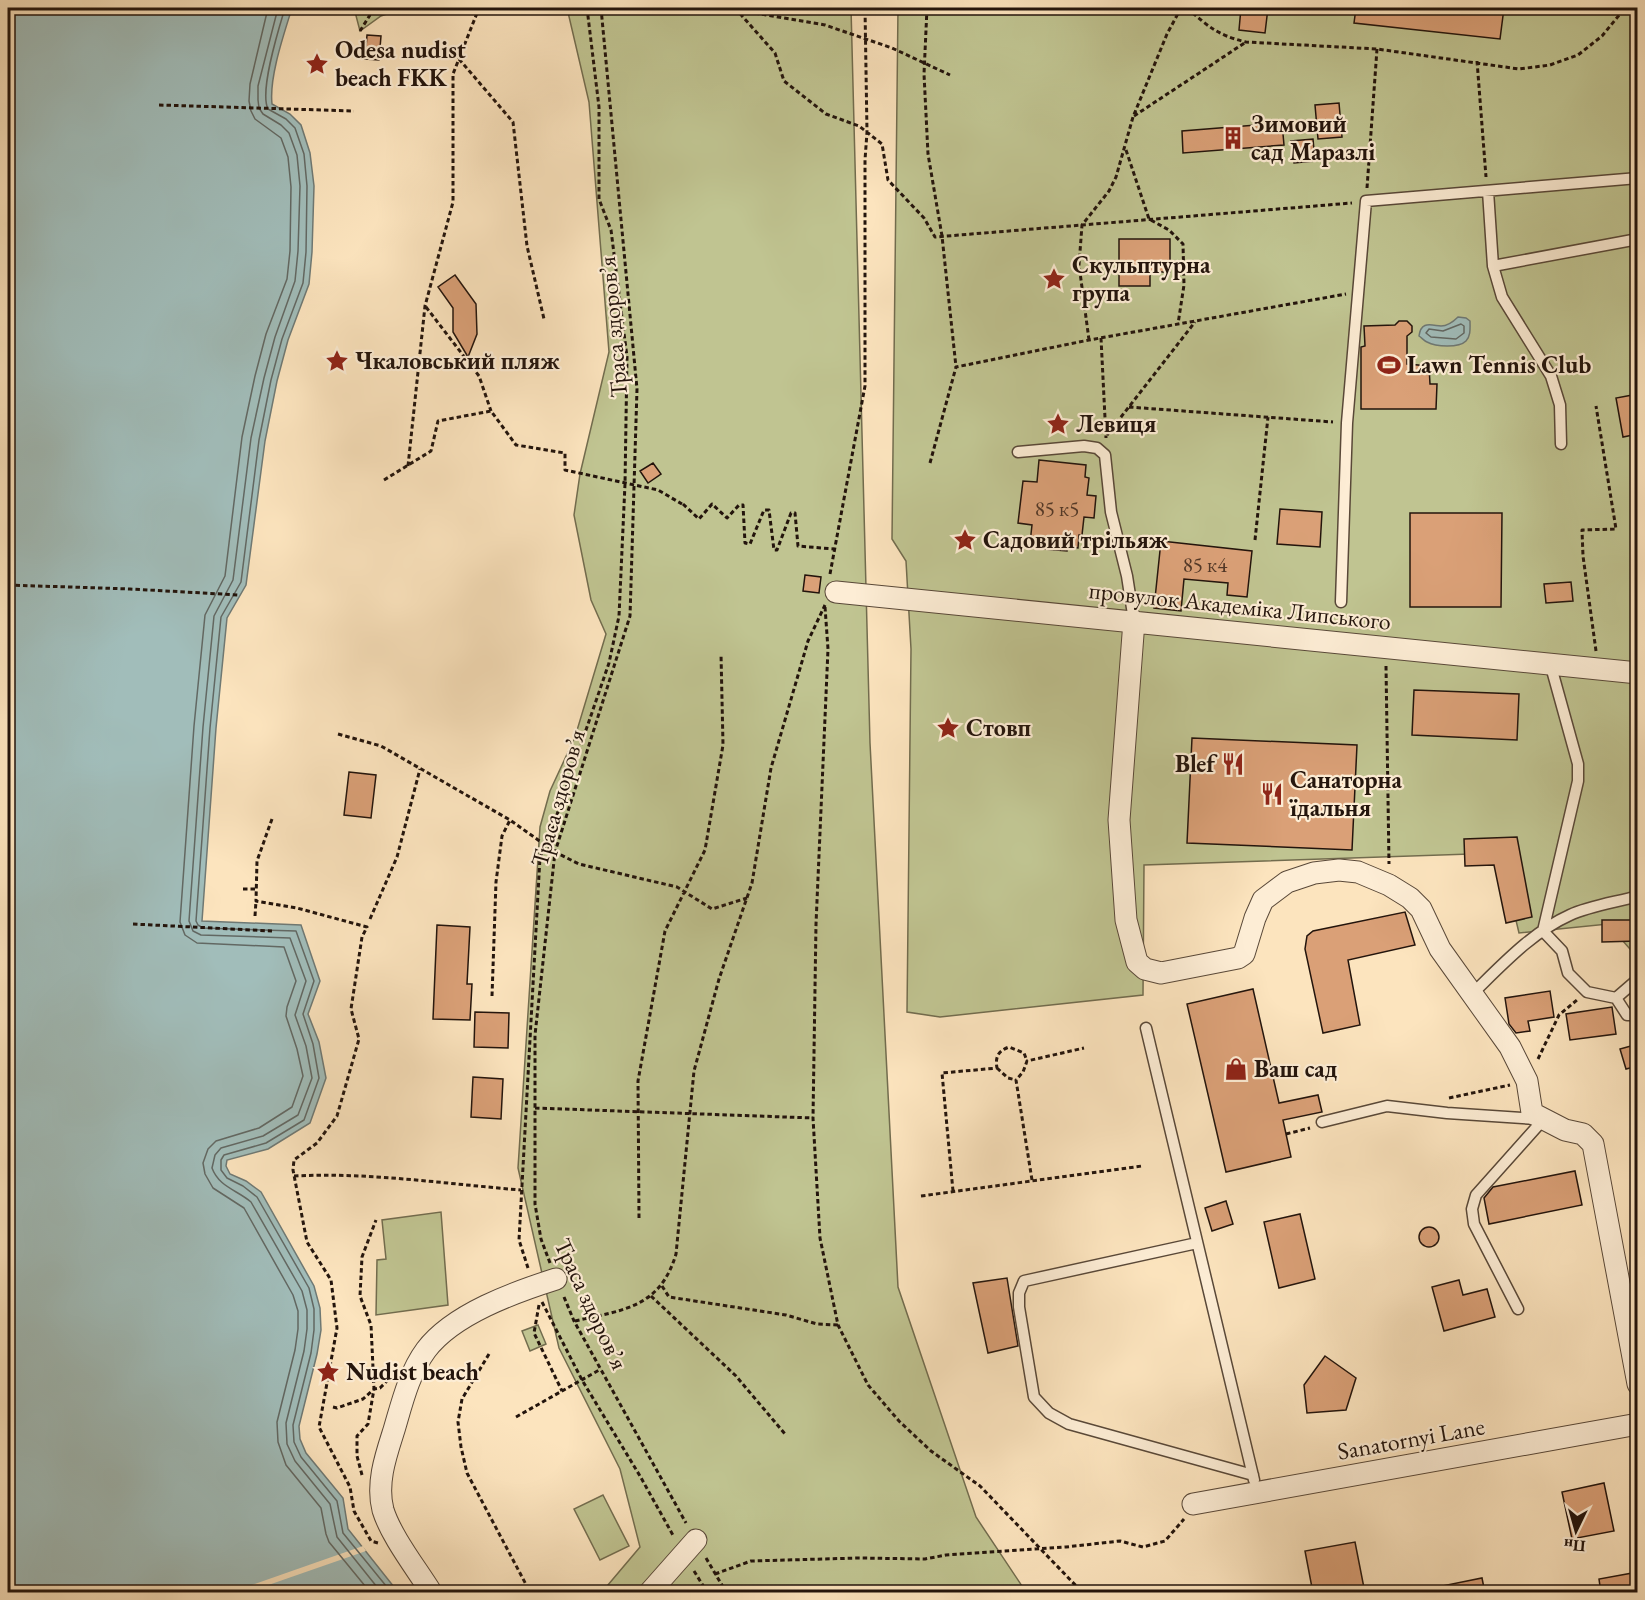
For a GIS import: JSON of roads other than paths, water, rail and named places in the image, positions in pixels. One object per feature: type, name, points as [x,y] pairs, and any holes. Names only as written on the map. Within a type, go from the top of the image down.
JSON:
[{"type":"street","name":"провулок Академіка Липського","points":[[830,594],[1134,621],[1638,673]]},
{"type":"street","points":[[1134,621],[1119,820],[1126,920],[1137,962],[1145,969],[1161,973],[1238,958],[1244,954],[1263,900],[1287,882],[1314,873],[1340,870],[1358,872],[1389,885],[1410,898],[1421,909],[1440,948],[1510,1047],[1527,1081],[1532,1113],[1565,1130],[1583,1134],[1593,1144],[1638,1384]]},
{"type":"street","points":[[431,1593],[388,1523],[383,1508],[381,1484],[384,1461],[416,1366],[432,1342],[456,1324],[495,1300],[556,1279]]},
{"type":"street","name":"Sanatornyi Lane","points":[[1193,1504],[1255,1484],[1638,1424]]},
{"type":"street","points":[[650,1593],[690,1547]]},
{"type":"lane","points":[[1341,603],[1347,423],[1366,201],[1638,178]]},
{"type":"lane","points":[[1488,191],[1492,266],[1503,297],[1551,375],[1560,405],[1561,444]]},
{"type":"lane","points":[[1492,266],[1638,238]]},
{"type":"lane","points":[[1018,452],[1084,446],[1097,448],[1105,455],[1111,512],[1127,576],[1134,621]]},
{"type":"lane","points":[[1543,931],[1578,781],[1578,764],[1550,663]]},
{"type":"lane","points":[[1472,994],[1543,931],[1570,915],[1638,896]]},
{"type":"lane","points":[[1543,931],[1562,951],[1568,973],[1587,992],[1616,998],[1626,1015],[1638,1015]]},
{"type":"lane","points":[[1616,998],[1638,979]]},
{"type":"lane","points":[[1146,1028],[1255,1484]]},
{"type":"lane","points":[[1320,1124],[1387,1106],[1543,1120]]},
{"type":"lane","points":[[1518,1309],[1474,1224],[1472,1209],[1476,1195],[1543,1120]]},
{"type":"lane","points":[[1197,1244],[1024,1281],[1018,1293],[1019,1307],[1034,1396],[1050,1413],[1069,1424],[1255,1484]]},
{"type":"water","points":[[8,8],[292,8],[275,69],[272,104],[290,114],[301,125],[310,153],[314,186],[309,284],[288,340],[277,381],[265,441],[246,585],[227,618],[216,728],[202,921],[301,925],[320,981],[308,1014],[319,1042],[326,1078],[310,1123],[268,1149],[227,1160],[226,1166],[230,1174],[246,1181],[261,1192],[314,1286],[320,1308],[321,1330],[299,1426],[300,1439],[306,1453],[343,1498],[348,1529],[398,1592],[8,1592]]},
{"type":"water","points":[[1458,317],[1470,321],[1469,337],[1463,343],[1453,346],[1436,345],[1426,342],[1419,336],[1424,326],[1443,326]]},
{"type":"place","name":"Odesa nudist beach FKK","points":[[317,64]]},
{"type":"place","name":"Зимовий сад Маразлі","points":[[1233,138]]},
{"type":"place","name":"Скульптурна група","points":[[1054,279]]},
{"type":"place","name":"Чкаловський пляж","points":[[337,361]]},
{"type":"place","name":"Lawn Tennis Club","points":[[1389,365]]},
{"type":"place","name":"Левиця","points":[[1058,424]]},
{"type":"place","name":"Садовий трільяж","points":[[965,540]]},
{"type":"place","name":"Стовп","points":[[948,728]]},
{"type":"place","name":"Blef","points":[[1233,764]]},
{"type":"place","name":"Санаторна їдальня","points":[[1272,794]]},
{"type":"place","name":"Ваш сад","points":[[1236,1069]]},
{"type":"place","name":"Nudist beach","points":[[328,1372]]}]
